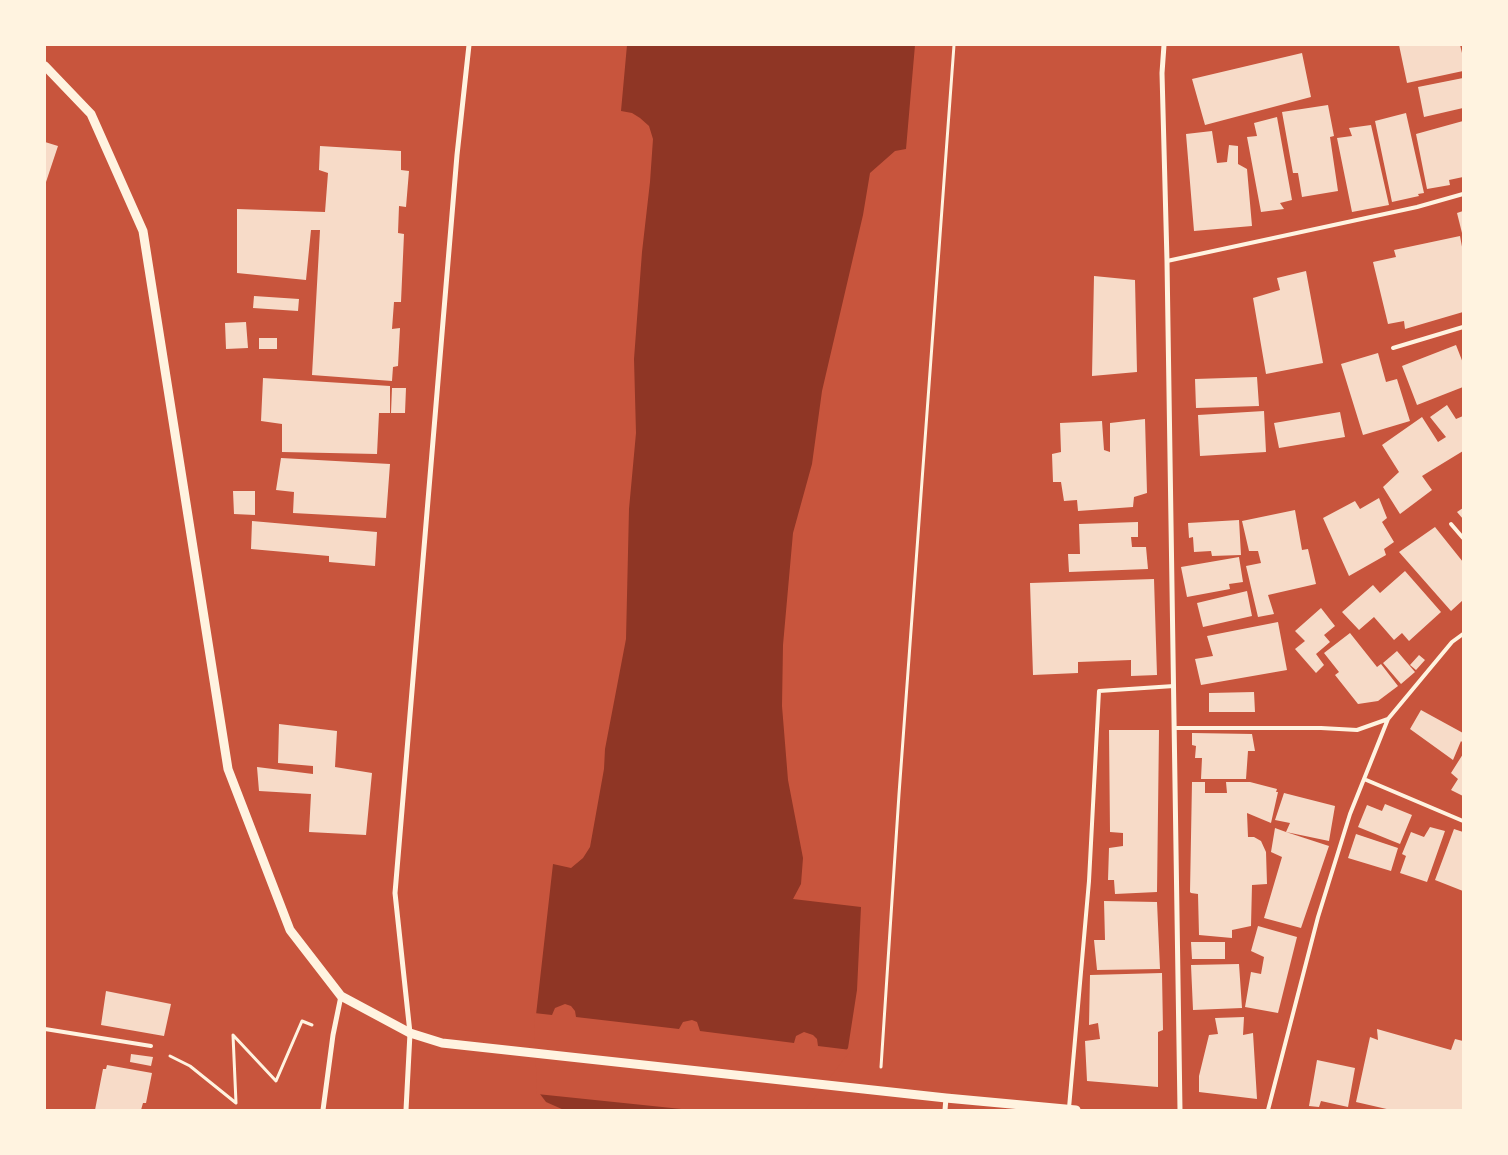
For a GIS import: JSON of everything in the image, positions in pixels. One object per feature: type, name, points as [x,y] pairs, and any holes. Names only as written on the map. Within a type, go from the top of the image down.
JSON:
[{"type":"street","points":[[406,1110],[410,1033],[394,893],[456,164],[469,45]]},
{"type":"street","points":[[1164,45],[1162,73],[1167,261],[1180,1110]]},
{"type":"street","points":[[45,66],[91,114],[143,231],[228,769],[290,930],[341,996],[410,1033],[442,1043],[925,1096],[1072,1110]]},
{"type":"street","points":[[323,1110],[333,1035],[341,996]]},
{"type":"street","points":[[945,1110],[946,1098]]},
{"type":"lane","points":[[1167,261],[1417,207],[1463,194]]},
{"type":"lane","points":[[1394,348],[1463,327]]},
{"type":"lane","points":[[1451,524],[1463,538]]},
{"type":"lane","points":[[1268,1110],[1318,917],[1350,814],[1388,720],[1452,642],[1463,634]]},
{"type":"lane","points":[[1072,1110],[1089,881],[1099,692],[1174,686]]},
{"type":"lane","points":[[1175,728],[1321,728],[1356,730],[1388,720]]},
{"type":"lane","points":[[1364,779],[1463,821]]},
{"type":"lane","points":[[45,1030],[151,1046]]},
{"type":"path","points":[[880,1070],[954,45]]},
{"type":"path","points":[[151,1046],[190,1066],[236,1103],[233,1035],[276,1081],[302,1021],[333,1035]]},
{"type":"shaded area","points":[[627,45],[915,45],[906,149],[895,151],[870,173],[863,215],[822,391],[812,464],[793,533],[783,645],[782,706],[788,780],[803,858],[801,884],[793,899],[861,907],[857,990],[848,1048],[802,1110],[564,1110],[546,1102],[540,1094],[536,1015],[553,864],[571,868],[583,858],[590,847],[604,769],[605,749],[626,639],[629,509],[636,433],[634,359],[653,139],[649,126],[640,118],[632,113],[621,111]]},
{"type":"pier","points":[[565,1004],[571,1006],[575,1011],[576,1017],[679,1029],[683,1022],[692,1020],[697,1022],[700,1031],[794,1043],[796,1036],[804,1032],[813,1035],[817,1039],[818,1046],[851,1050],[805,1110],[691,1110],[537,1094],[534,1013],[552,1015],[555,1008]]},
{"type":"building","points":[[1399,45],[1460,45],[1463,57],[1463,71],[1407,83]]},
{"type":"building","points":[[1302,53],[1311,97],[1205,125],[1192,79]]},
{"type":"building","points":[[1463,78],[1463,108],[1424,117],[1418,87]]},
{"type":"building","points":[[1328,105],[1334,136],[1330,137],[1338,191],[1302,197],[1298,173],[1293,173],[1282,112]]},
{"type":"building","points":[[1406,113],[1424,193],[1418,194],[1419,196],[1392,202],[1375,121]]},
{"type":"building","points":[[1277,117],[1292,200],[1280,203],[1284,209],[1261,212],[1247,137],[1257,136],[1254,123]]},
{"type":"building","points":[[1463,121],[1463,177],[1449,180],[1450,185],[1427,189],[1416,134]]},
{"type":"building","points":[[1371,125],[1389,205],[1352,212],[1337,138],[1352,136],[1349,128]]},
{"type":"building","points":[[1212,131],[1217,163],[1227,162],[1229,145],[1238,146],[1238,164],[1247,169],[1252,226],[1194,231],[1186,134]]},
{"type":"building","points":[[45,142],[58,146],[45,185]]},
{"type":"building","points":[[320,146],[401,151],[401,170],[409,171],[406,207],[399,206],[398,233],[404,234],[401,302],[394,302],[392,329],[400,328],[398,366],[393,367],[392,381],[312,375],[320,230],[311,230],[306,280],[237,273],[237,209],[325,212],[328,173],[319,170]]},
{"type":"building","points":[[1463,211],[1463,233],[1462,233],[1457,213]]},
{"type":"building","points":[[1460,236],[1463,252],[1463,312],[1405,329],[1404,321],[1388,324],[1373,262],[1396,257],[1394,250]]},
{"type":"building","points":[[1306,271],[1323,363],[1266,374],[1253,298],[1280,290],[1277,278]]},
{"type":"building","points":[[1094,276],[1135,280],[1137,372],[1092,376]]},
{"type":"building","points":[[254,296],[299,299],[298,311],[253,308]]},
{"type":"building","points":[[246,322],[248,348],[226,349],[225,323]]},
{"type":"building","points":[[259,338],[277,338],[277,349],[259,349]]},
{"type":"building","points":[[1456,345],[1463,363],[1463,387],[1417,405],[1402,366]]},
{"type":"building","points":[[1378,353],[1386,382],[1397,379],[1410,421],[1363,435],[1341,364]]},
{"type":"building","points":[[1257,377],[1259,406],[1196,408],[1195,379]]},
{"type":"building","points":[[263,378],[390,386],[390,413],[379,413],[377,454],[282,452],[282,424],[261,421]]},
{"type":"building","points":[[392,388],[406,388],[405,413],[391,413]]},
{"type":"building","points":[[1447,405],[1456,419],[1463,416],[1463,451],[1422,476],[1432,490],[1400,514],[1383,487],[1399,472],[1382,445],[1422,417],[1438,442],[1446,437],[1430,417]]},
{"type":"building","points":[[1264,411],[1266,452],[1200,456],[1198,415]]},
{"type":"building","points":[[1340,412],[1345,437],[1279,448],[1274,423]]},
{"type":"building","points":[[1145,419],[1147,493],[1134,497],[1133,507],[1078,511],[1077,500],[1064,501],[1061,482],[1053,482],[1052,454],[1061,452],[1060,423],[1102,421],[1104,450],[1110,452],[1110,423]]},
{"type":"building","points":[[281,458],[390,464],[386,518],[293,513],[294,492],[276,490]]},
{"type":"building","points":[[233,491],[255,491],[255,515],[234,514]]},
{"type":"building","points":[[1379,498],[1387,518],[1382,522],[1394,542],[1384,549],[1386,555],[1349,576],[1323,518],[1355,501],[1360,509]]},
{"type":"building","points":[[1463,508],[1463,519],[1457,512]]},
{"type":"building","points":[[1295,510],[1302,550],[1308,549],[1316,584],[1268,595],[1274,614],[1258,617],[1246,566],[1261,563],[1258,551],[1249,551],[1242,521]]},
{"type":"building","points":[[1239,520],[1241,555],[1212,556],[1211,551],[1194,552],[1193,537],[1189,538],[1188,523]]},
{"type":"building","points":[[252,521],[377,532],[375,566],[329,562],[329,556],[251,549]]},
{"type":"building","points":[[1138,522],[1138,537],[1131,537],[1132,547],[1146,547],[1148,569],[1069,572],[1068,554],[1080,554],[1079,524]]},
{"type":"building","points":[[1435,527],[1463,562],[1463,600],[1451,611],[1399,552]]},
{"type":"building","points":[[1239,557],[1243,582],[1229,584],[1230,589],[1187,597],[1181,567]]},
{"type":"building","points":[[1405,571],[1441,612],[1409,641],[1402,633],[1394,640],[1374,617],[1359,630],[1342,612],[1373,585],[1380,593]]},
{"type":"building","points":[[1154,579],[1157,675],[1131,676],[1131,660],[1078,662],[1078,673],[1033,675],[1030,583]]},
{"type":"building","points":[[1247,591],[1252,616],[1203,627],[1197,603]]},
{"type":"building","points":[[1321,608],[1335,626],[1324,635],[1330,642],[1316,654],[1324,665],[1316,673],[1295,649],[1305,641],[1295,631]]},
{"type":"building","points":[[1278,622],[1287,670],[1201,685],[1195,659],[1213,656],[1207,636]]},
{"type":"building","points":[[1350,633],[1377,667],[1381,664],[1398,686],[1378,701],[1358,704],[1335,675],[1339,672],[1324,653]]},
{"type":"building","points":[[1397,651],[1415,672],[1401,684],[1383,663]]},
{"type":"building","points":[[1419,655],[1425,660],[1416,670],[1410,665]]},
{"type":"building","points":[[1254,692],[1255,712],[1209,712],[1209,693]]},
{"type":"building","points":[[1421,710],[1463,733],[1463,743],[1461,741],[1453,760],[1410,729]]},
{"type":"building","points":[[279,724],[337,731],[335,767],[372,773],[366,835],[309,832],[311,794],[259,791],[257,767],[313,774],[313,766],[278,763]]},
{"type":"building","points":[[1109,730],[1159,730],[1157,892],[1115,894],[1114,880],[1108,880],[1109,848],[1123,846],[1123,833],[1110,832]]},
{"type":"building","points":[[1192,733],[1252,734],[1255,751],[1248,751],[1246,779],[1201,779],[1202,758],[1195,758],[1196,746],[1192,745]]},
{"type":"building","points":[[1463,754],[1463,796],[1451,790],[1458,779],[1451,773]]},
{"type":"building","points":[[1192,782],[1205,782],[1205,793],[1227,793],[1226,782],[1250,782],[1277,789],[1276,792],[1278,792],[1271,823],[1247,813],[1248,837],[1254,837],[1261,841],[1266,852],[1267,884],[1252,885],[1251,926],[1232,930],[1232,938],[1199,935],[1198,894],[1190,892]]},
{"type":"building","points":[[1284,793],[1335,806],[1329,841],[1286,832],[1290,823],[1275,820]]},
{"type":"building","points":[[1385,804],[1412,815],[1400,844],[1358,827],[1367,805],[1382,811]]},
{"type":"building","points":[[1430,827],[1445,831],[1427,882],[1400,873],[1406,856],[1402,854],[1411,832],[1424,837]]},
{"type":"building","points":[[1275,828],[1329,846],[1301,928],[1264,918],[1282,857],[1271,852]]},
{"type":"building","points":[[1454,829],[1463,832],[1463,891],[1435,880]]},
{"type":"building","points":[[1356,834],[1398,848],[1391,871],[1348,858]]},
{"type":"building","points":[[1104,901],[1157,902],[1160,969],[1097,970],[1094,940],[1105,940]]},
{"type":"building","points":[[1258,926],[1297,937],[1278,1013],[1245,1007],[1251,972],[1261,974],[1264,957],[1251,951]]},
{"type":"building","points":[[1191,942],[1225,942],[1225,959],[1192,959]]},
{"type":"building","points":[[1239,964],[1242,1008],[1193,1010],[1191,965]]},
{"type":"building","points":[[1162,973],[1163,1030],[1158,1032],[1158,1087],[1087,1081],[1085,1041],[1100,1039],[1098,1023],[1089,1025],[1090,975]]},
{"type":"building","points":[[106,991],[171,1004],[164,1036],[101,1025]]},
{"type":"building","points":[[1244,1017],[1243,1035],[1253,1033],[1257,1099],[1199,1092],[1199,1076],[1209,1035],[1218,1034],[1215,1018]]},
{"type":"building","points":[[1377,1029],[1451,1050],[1455,1039],[1463,1041],[1463,1110],[1391,1110],[1356,1102],[1370,1037],[1378,1040]]},
{"type":"building","points":[[131,1054],[153,1057],[151,1066],[130,1062]]},
{"type":"building","points":[[1317,1060],[1355,1068],[1348,1107],[1321,1101],[1319,1107],[1309,1106]]},
{"type":"building","points":[[107,1065],[152,1073],[146,1103],[143,1103],[141,1110],[95,1110],[103,1069],[106,1069]]}]
